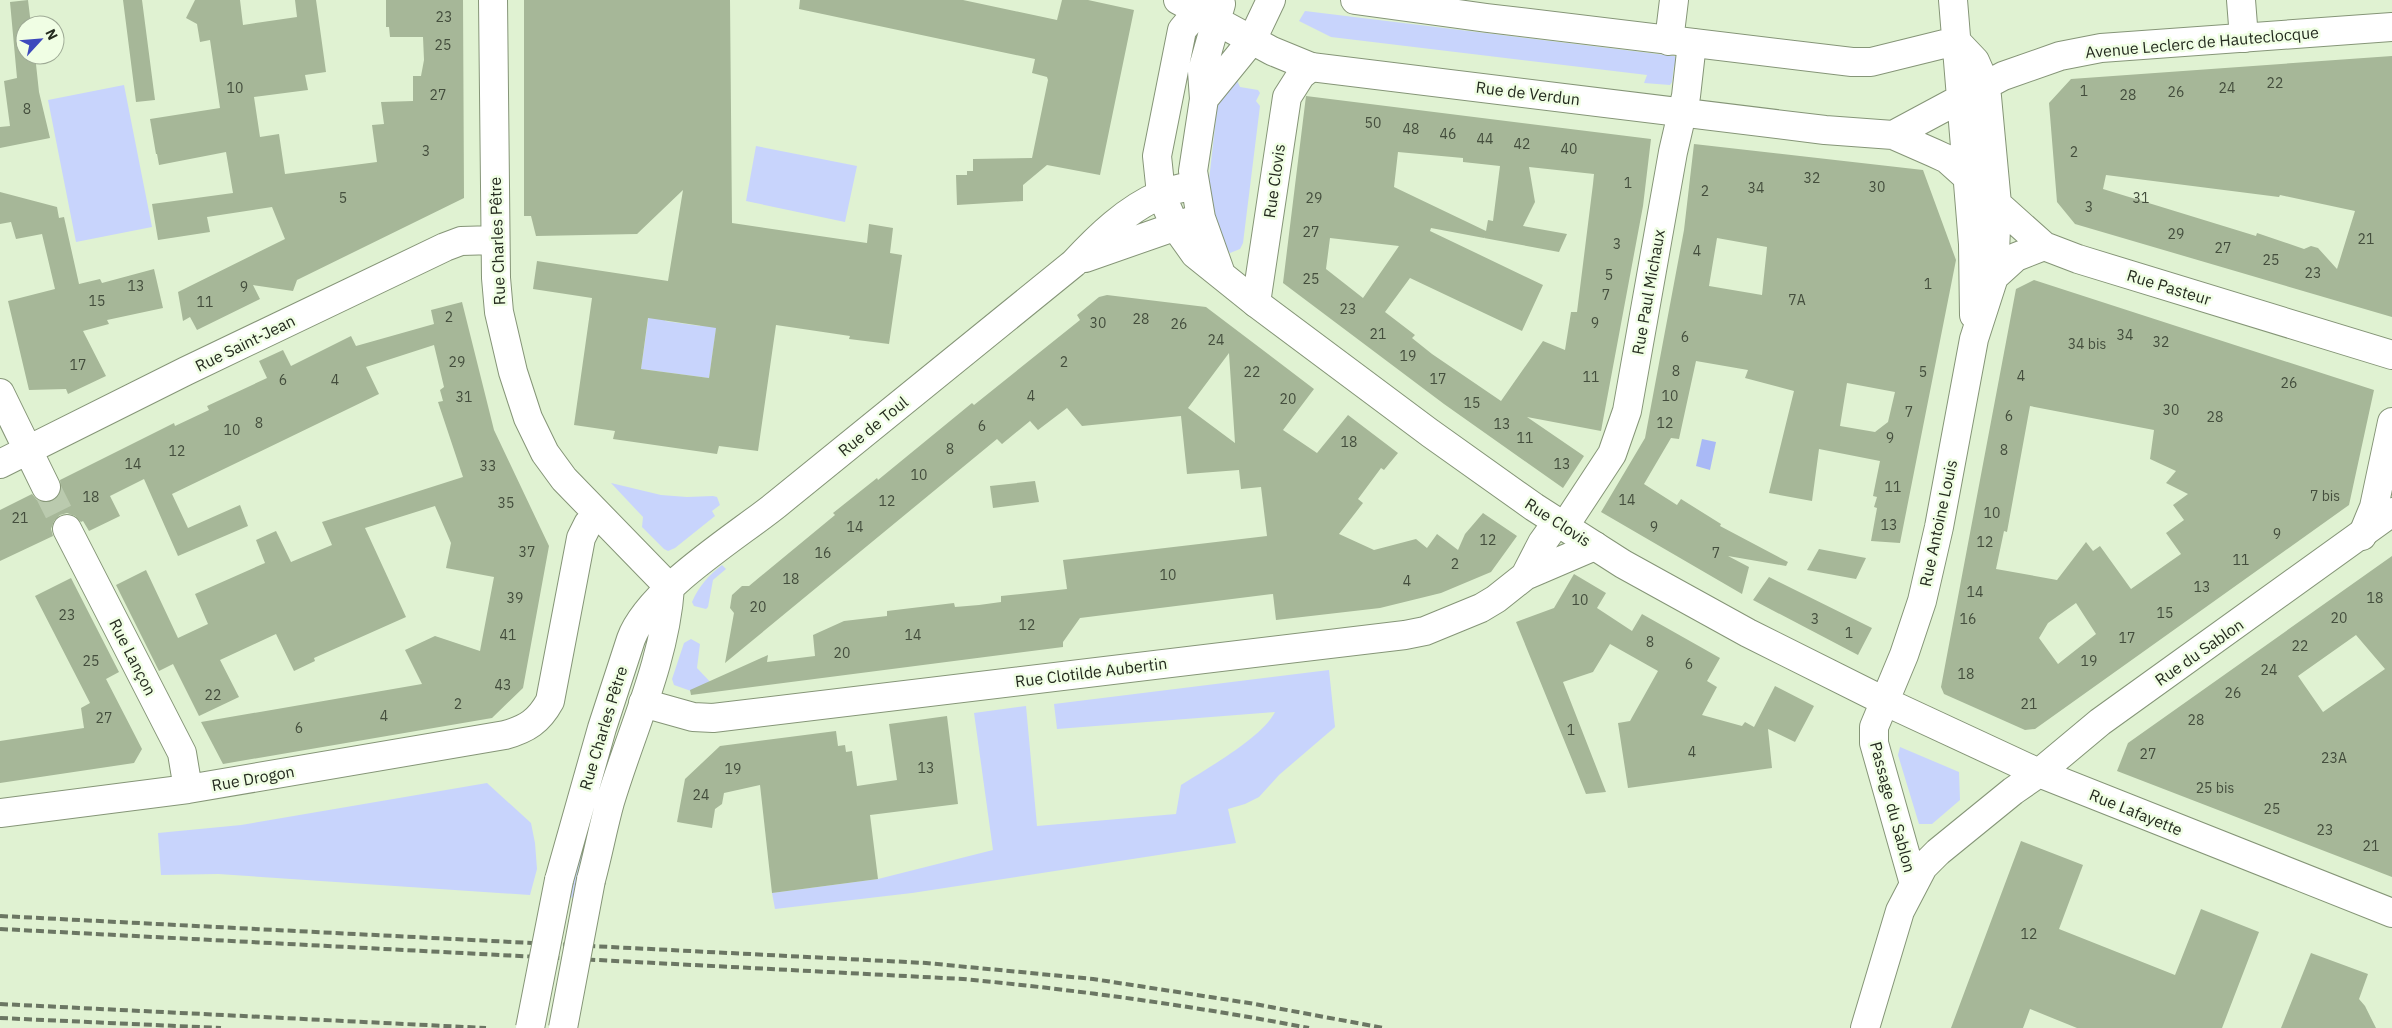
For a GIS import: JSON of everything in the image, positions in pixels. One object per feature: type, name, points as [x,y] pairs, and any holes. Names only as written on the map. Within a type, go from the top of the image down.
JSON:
[{"type":"main road","name":"Rue Charles Pêtre","points":[[493,0],[495,240],[500,312],[513,372],[528,418],[545,453],[564,479],[670,588],[669,610],[643,703],[610,803],[591,880],[563,1028]]},
{"type":"main road","points":[[1204,99],[1252,40],[1271,0]]},
{"type":"main road","points":[[1356,0],[1681,42],[1871,62],[1956,40],[1975,61],[1986,86],[1997,204],[1994,277]]},
{"type":"main road","name":"Rue Paul Michaux","points":[[1560,524],[1612,454],[1627,411],[1673,152],[1683,112],[1681,42],[1674,0]]},
{"type":"main road","name":"Rue Antoine Louis","points":[[1953,0],[1973,244],[1974,339]]},
{"type":"main road","points":[[2241,0],[2244,38]]},
{"type":"main road","points":[[1204,6],[1202,71],[1204,99],[1193,171],[1194,186],[1201,218],[1221,274]]},
{"type":"main road","name":"Rue de Verdun","points":[[1204,6],[1252,40],[1311,67],[1824,130],[1893,135],[1947,159],[1968,178]]},
{"type":"main road","name":"Rue Clovis","points":[[1204,6],[1182,30],[1157,156],[1161,194],[1175,226],[1196,254],[1256,303],[1430,433],[1560,524],[1748,633],[1884,701]]},
{"type":"main road","name":"Avenue Leclerc de Hauteclocque","points":[[1961,99],[2003,76],[2060,56],[2101,48],[2392,26]]},
{"type":"main road","name":"Rue Clovis","points":[[1256,303],[1287,97],[1301,75],[1311,67]]},
{"type":"main road","points":[[1893,135],[1961,99]]},
{"type":"main road","name":"Rue Pasteur","points":[[1968,178],[2044,246],[2078,259],[2392,355]]},
{"type":"main road","name":"Rue de Toul","points":[[670,588],[1074,263],[1094,241],[1129,214],[1161,194],[1194,186]]},
{"type":"main road","name":"Rue de Toul","points":[[1074,263],[1201,218]]},
{"type":"main road","name":"Rue Saint-Jean","points":[[0,464],[186,371],[445,247],[460,241],[495,240]]},
{"type":"main road","name":"Rue Antoine Louis","points":[[1884,701],[1904,655],[1922,600],[1939,527],[1974,339],[1994,277],[2016,257],[2044,246]]},
{"type":"main road","points":[[0,393],[46,487]]},
{"type":"main road","points":[[2362,536],[2374,507],[2392,422]]},
{"type":"main road","name":"Rue du Sablon","points":[[2039,773],[2100,722],[2362,536],[2392,512]]},
{"type":"main road","name":"Rue Drogon","points":[[0,813],[188,789],[505,735],[524,730],[534,724],[550,701],[581,538],[588,524],[598,515]]},
{"type":"main road","name":"Rue Clotilde Aubertin","points":[[1525,576],[1542,543],[1560,524]]},
{"type":"main road","name":"Rue Lançon","points":[[67,529],[182,753],[188,789]]},
{"type":"main road","name":"Rue Clotilde Aubertin","points":[[613,695],[692,717],[713,718],[1405,635],[1425,631],[1481,608],[1496,599],[1525,576],[1596,546]]},
{"type":"main road","name":"Rue Charles Pêtre","points":[[530,1028],[559,880],[613,695],[636,625],[652,605],[670,588]]},
{"type":"main road","name":"Rue Lafayette","points":[[1884,701],[2039,773],[2392,913]]},
{"type":"main road","name":"Passage du Sablon","points":[[1884,701],[1874,727],[1874,743],[1914,884]]},
{"type":"main road","name":"Passage du Sablon","points":[[1865,1028],[1900,911],[1923,867],[1938,852],[2013,790],[2039,773]]},
{"type":"shaded area","points":[[1305,11],[1674,56],[1678,58],[1682,67],[1674,66],[1670,85],[1644,83],[1647,75],[1331,37],[1299,21]]},
{"type":"shaded area","points":[[1236,78],[1240,87],[1258,90],[1260,93],[1256,101],[1260,106],[1243,243],[1240,249],[1230,253],[1219,238],[1208,189],[1218,100]]},
{"type":"shaded area","points":[[124,85],[152,227],[76,242],[48,100]]},
{"type":"shaded area","points":[[756,146],[857,166],[845,222],[746,201]]},
{"type":"shaded area","points":[[650,306],[665,318],[665,321],[700,326],[718,316],[709,378],[641,369]]},
{"type":"shaded area","points":[[1702,439],[1716,442],[1710,470],[1696,466]]},
{"type":"shaded area","points":[[611,483],[661,495],[713,496],[717,497],[720,505],[712,511],[715,516],[675,548],[668,551],[642,527],[643,517]]},
{"type":"shaded area","points":[[722,565],[726,569],[713,580],[708,607],[706,609],[694,606],[692,602],[701,586]]},
{"type":"shaded area","points":[[691,639],[700,644],[697,668],[715,687],[691,691],[674,685],[672,679],[684,643]]},
{"type":"shaded area","points":[[1329,670],[1335,727],[1279,775],[1259,797],[1228,809],[1236,843],[912,893],[775,909],[772,893],[878,879],[993,850],[974,713],[1026,706],[1037,826],[1176,814],[1181,785],[1246,742],[1268,722],[1275,712],[1057,729],[1054,704]]},
{"type":"shaded area","points":[[1900,747],[1959,772],[1960,800],[1932,824],[1919,824],[1898,755]]},
{"type":"shaded area","points":[[605,751],[616,753],[576,898],[567,897]]},
{"type":"shaded area","points":[[487,783],[531,823],[537,869],[530,895],[218,874],[161,875],[158,833],[241,825]]},
{"type":"building","points":[[28,0],[30,15],[15,15],[15,56],[10,2]]},
{"type":"building","points":[[123,0],[142,0],[155,100],[136,102]]},
{"type":"building","points":[[195,0],[240,0],[243,25],[297,17],[295,0],[316,0],[326,72],[305,75],[308,90],[254,97],[260,137],[279,134],[285,174],[377,162],[372,125],[384,124],[381,102],[413,101],[413,76],[421,76],[424,60],[423,37],[390,37],[389,27],[386,27],[386,0],[463,0],[464,198],[297,280],[293,291],[253,285],[260,299],[197,330],[190,317],[183,321],[178,292],[285,239],[272,207],[207,217],[210,232],[158,240],[152,204],[233,193],[226,152],[159,165],[156,154],[150,119],[220,108],[210,40],[200,42],[197,24],[186,18]]},
{"type":"building","points":[[524,0],[730,0],[732,223],[867,243],[869,224],[893,228],[890,253],[902,255],[889,344],[849,339],[850,336],[776,325],[758,451],[719,446],[717,454],[613,439],[615,431],[574,425],[592,298],[533,289],[537,261],[668,281],[683,190],[637,234],[536,236],[531,216],[524,216]],"holes":[[[648,318],[716,328],[709,378],[641,369]]]},
{"type":"building","points":[[800,0],[963,0],[1057,20],[1062,0],[1088,0],[1134,10],[1100,175],[1047,165],[1023,185],[1023,201],[957,205],[956,175],[967,175],[967,171],[973,171],[973,159],[1032,158],[1048,80],[1047,77],[1032,73],[1035,59],[799,9]]},
{"type":"building","points":[[2392,56],[2392,317],[2075,224],[2057,202],[2049,103],[2071,79]],"holes":[[[2106,175],[2279,197],[2280,195],[2355,211],[2337,269],[2318,248],[2311,246],[2304,249],[2257,233],[2256,236],[2103,189]]]},
{"type":"building","points":[[16,65],[36,65],[39,92],[50,138],[0,148],[0,127],[10,126],[4,81],[17,78]]},
{"type":"building","points":[[1306,96],[1651,139],[1643,206],[1601,431],[1527,417],[1584,456],[1563,488],[1444,404],[1283,283]],"holes":[[[1398,152],[1463,158],[1463,162],[1500,166],[1493,221],[1488,220],[1486,231],[1394,187]],[[1529,167],[1594,174],[1577,312],[1571,312],[1565,350],[1543,341],[1501,401],[1432,354],[1412,338],[1415,335],[1385,312],[1410,278],[1522,331],[1543,285],[1430,231],[1431,228],[1559,252],[1567,234],[1523,226],[1535,202]],[[1330,238],[1399,246],[1363,298],[1326,269]]]},
{"type":"building","points":[[1694,144],[1923,170],[1956,260],[1900,543],[1871,541],[1877,508],[1874,507],[1877,497],[1873,496],[1880,461],[1819,449],[1812,501],[1769,493],[1794,391],[1745,378],[1748,370],[1696,361],[1679,439],[1671,438],[1644,484],[1677,505],[1681,499],[1721,524],[1720,526],[1788,562],[1786,566],[1728,556],[1749,567],[1742,594],[1601,512],[1645,438],[1684,230]],"holes":[[[1717,238],[1767,247],[1762,295],[1709,286]],[[1847,383],[1895,392],[1888,422],[1875,432],[1840,426]]]},
{"type":"building","points":[[0,192],[57,207],[59,218],[64,217],[79,284],[100,279],[102,283],[154,269],[163,308],[107,320],[109,324],[83,331],[106,376],[68,394],[66,389],[29,390],[8,301],[55,289],[42,234],[16,239],[11,222],[0,224]]},
{"type":"building","points":[[2034,280],[2374,390],[2349,505],[2035,729],[2025,730],[1944,694],[1941,687],[2016,289]],"holes":[[[2030,406],[2154,430],[2150,459],[2176,471],[2166,483],[2188,494],[2173,505],[2184,520],[2166,533],[2181,554],[2131,589],[2100,546],[2093,551],[2086,542],[2057,580],[1996,569],[2004,531],[2007,532]],[[2076,603],[2096,634],[2058,664],[2039,638],[2048,623]]]},
{"type":"building","points":[[1107,295],[1206,307],[1314,389],[1283,430],[1317,453],[1348,415],[1398,453],[1384,470],[1381,468],[1358,499],[1363,503],[1339,534],[1374,550],[1416,539],[1427,548],[1437,534],[1458,550],[1465,534],[1483,513],[1517,536],[1491,572],[1441,593],[1380,608],[1276,620],[1273,594],[1080,618],[1063,642],[1063,647],[691,695],[690,690],[768,655],[767,662],[815,656],[813,635],[844,621],[887,616],[887,611],[954,603],[955,607],[979,605],[1001,602],[1001,596],[1067,589],[1063,560],[1267,536],[1261,487],[1241,489],[1239,470],[1187,474],[1181,416],[1082,426],[1067,408],[1038,430],[1030,421],[1002,444],[997,439],[725,663],[734,613],[730,608],[732,595],[742,586],[749,586],[835,515],[833,513],[877,478],[878,480],[972,403],[974,405],[1080,320],[1077,315],[1099,297]],"holes":[[[1229,353],[1235,443],[1188,408]]]},
{"type":"building","points":[[462,302],[494,430],[549,546],[523,688],[492,718],[223,764],[201,722],[422,684],[405,650],[435,636],[480,651],[494,577],[446,568],[451,543],[435,506],[365,528],[406,617],[314,658],[315,661],[294,671],[276,634],[220,660],[239,697],[199,716],[173,664],[159,671],[116,585],[146,570],[178,638],[208,624],[195,594],[265,563],[256,540],[276,531],[291,562],[332,545],[322,522],[463,477],[438,402],[443,401],[440,390],[444,387],[434,345],[366,367],[379,394],[172,494],[188,528],[240,505],[248,526],[178,556],[144,479],[110,496],[120,516],[89,531],[83,521],[81,522],[75,516],[67,513],[60,515],[54,521],[51,529],[53,536],[0,561],[0,510],[32,494],[37,500],[44,502],[53,501],[59,495],[61,489],[60,480],[174,423],[175,426],[209,410],[207,406],[267,378],[259,361],[283,350],[291,366],[351,336],[356,346],[434,324],[431,310]]},
{"type":"building","points":[[1035,481],[1039,502],[993,508],[990,486]]},
{"type":"building","points":[[1819,549],[1866,558],[1856,579],[1807,570]]},
{"type":"building","points":[[2392,556],[2392,877],[2117,771],[2128,743]],"holes":[[[2356,635],[2385,669],[2323,712],[2298,676]]]},
{"type":"building","points":[[1574,574],[1606,593],[1597,608],[1632,631],[1642,614],[1720,658],[1707,681],[1717,687],[1702,715],[1742,726],[1745,722],[1754,727],[1775,686],[1814,706],[1795,742],[1768,729],[1772,768],[1628,788],[1618,723],[1630,721],[1658,671],[1610,644],[1593,672],[1563,682],[1606,792],[1586,794],[1516,622],[1554,608]]},
{"type":"building","points":[[1769,577],[1872,628],[1858,655],[1753,600]]},
{"type":"building","points":[[71,578],[119,672],[106,679],[142,749],[134,763],[0,783],[0,741],[84,728],[81,708],[90,703],[35,596]]},
{"type":"building","points":[[947,716],[958,804],[870,815],[878,879],[772,893],[760,785],[724,793],[722,804],[715,809],[712,828],[677,822],[685,779],[720,746],[836,731],[838,746],[845,745],[846,752],[852,751],[857,786],[897,780],[889,724]]},
{"type":"building","points":[[2021,841],[2083,865],[2059,929],[2175,975],[2201,909],[2259,932],[2222,1028],[2077,1028],[2030,1009],[2023,1028],[1951,1028]]},
{"type":"building","points":[[2311,953],[2368,974],[2359,999],[2365,1006],[2376,1028],[2281,1028]]},
{"type":"tunnel","points":[[46,487],[67,529]]},
{"type":"railway","points":[[0,916],[926,963],[1093,979],[1249,1003],[1384,1028]]},
{"type":"railway","points":[[0,929],[963,979],[1136,999],[1309,1028]]},
{"type":"railway","points":[[0,1004],[486,1028]]},
{"type":"railway","points":[[0,1018],[221,1028]]}]
